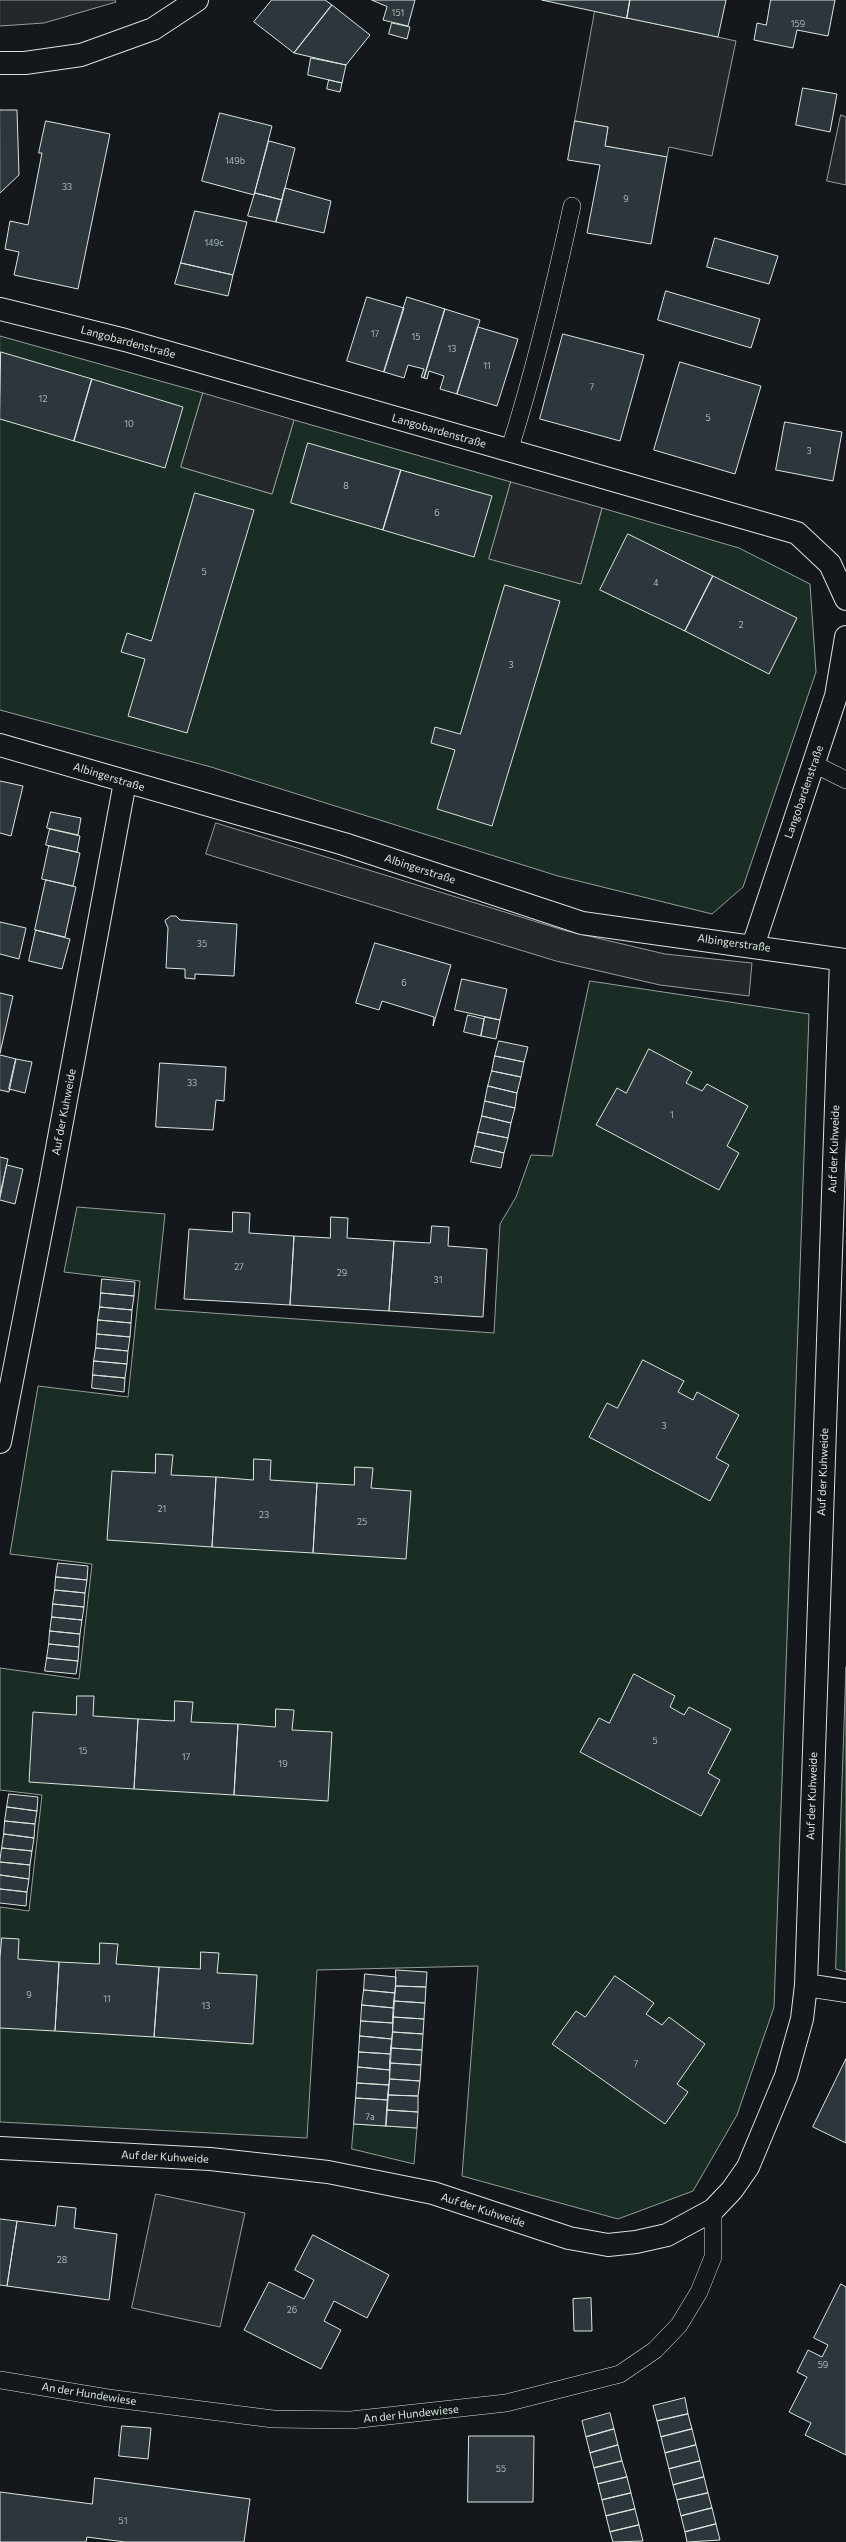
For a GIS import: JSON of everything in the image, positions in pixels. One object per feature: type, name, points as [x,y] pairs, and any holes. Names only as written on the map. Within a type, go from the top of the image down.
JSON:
[{"type":"street","points":[[0,63],[25,63],[81,55],[153,29],[197,0]]},
{"type":"street","name":"Langobardenstraße","points":[[0,309],[124,340],[797,533],[830,564],[846,599]]},
{"type":"street","name":"Langobardenstraße","points":[[753,946],[836,696],[846,637]]},
{"type":"street","name":"Albingerstraße","points":[[0,744],[126,782],[344,844],[582,923],[753,946],[843,960]]},
{"type":"street","name":"Auf der Kuhweide","points":[[0,1442],[126,782]]},
{"type":"street","name":"Auf der Kuhweide","points":[[0,2148],[210,2159],[328,2172],[433,2193],[569,2238],[608,2245],[636,2242],[667,2235],[712,2210],[732,2190],[748,2167],[786,2076],[802,2019],[806,1985],[843,960]]},
{"type":"street","points":[[806,1985],[846,1991]]},
{"type":"lane","points":[[509,451],[541,343],[572,206]]},
{"type":"lane","points":[[814,764],[846,780]]},
{"type":"lane","name":"An der Hundewiese","points":[[0,2380],[108,2398],[273,2419],[351,2420],[506,2403],[620,2374],[655,2350],[679,2325],[699,2292],[713,2257],[712,2210]]},
{"type":"green space","points":[[0,336],[203,393],[181,467],[272,494],[294,420],[511,482],[490,558],[581,584],[602,508],[739,548],[810,584],[816,672],[743,887],[712,914],[558,876],[211,767],[0,710]]},
{"type":"green space","points":[[590,981],[809,1014],[774,2007],[737,2115],[693,2191],[618,2219],[462,2176],[478,1966],[317,1970],[307,2138],[0,2122],[0,1907],[29,1911],[42,1795],[0,1790],[0,1668],[79,1679],[92,1564],[10,1554],[38,1386],[128,1397],[140,1281],[64,1272],[77,1207],[165,1214],[155,1309],[494,1333],[500,1224],[516,1197],[531,1155],[552,1156]]},
{"type":"green space","points":[[846,1667],[846,1972],[836,1969]]},
{"type":"green space","points":[[354,2124],[417,2128],[414,2164],[352,2149]]},
{"type":"shaded area","points":[[0,0],[115,0],[116,2],[44,23],[0,26]]},
{"type":"shaded area","points":[[595,11],[736,41],[712,156],[669,147],[667,157],[605,146],[608,127],[575,121]]},
{"type":"shaded area","points":[[841,115],[846,117],[846,185],[827,181]]},
{"type":"shaded area","points":[[203,393],[294,420],[272,494],[181,467]]},
{"type":"shaded area","points":[[511,482],[602,508],[581,584],[489,559]]},
{"type":"shaded area","points":[[216,823],[563,930],[665,954],[752,963],[749,996],[660,985],[556,961],[206,854]]},
{"type":"shaded area","points":[[156,2194],[245,2213],[220,2327],[132,2308]]},
{"type":"building","points":[[272,0],[325,0],[332,5],[294,53],[254,22]]},
{"type":"building","points":[[372,0],[415,0],[408,26],[383,20],[387,7]]},
{"type":"building","points":[[542,0],[630,0],[627,18]]},
{"type":"building","points":[[630,0],[726,0],[718,37],[627,18]]},
{"type":"building","points":[[771,0],[835,0],[828,36],[797,30],[793,48],[754,40],[757,23],[766,25]]},
{"type":"building","points":[[332,5],[370,35],[346,65],[294,53]]},
{"type":"building","points":[[392,23],[410,27],[407,39],[389,34]]},
{"type":"building","points":[[311,58],[346,65],[342,83],[308,75]]},
{"type":"building","points":[[329,80],[342,83],[340,92],[327,89]]},
{"type":"building","points":[[803,88],[837,94],[830,132],[796,125]]},
{"type":"building","points":[[0,110],[17,110],[19,175],[0,193]]},
{"type":"building","points":[[220,113],[272,126],[254,195],[202,181]]},
{"type":"building","points":[[46,121],[110,134],[78,289],[14,275],[19,252],[5,249],[10,221],[28,225],[42,153],[39,153]]},
{"type":"building","points":[[575,121],[608,127],[605,146],[667,157],[651,244],[587,233],[600,165],[568,160]]},
{"type":"building","points":[[269,141],[295,148],[282,200],[255,193]]},
{"type":"building","points":[[285,188],[331,201],[324,233],[276,222]]},
{"type":"building","points":[[255,193],[282,200],[276,222],[248,216]]},
{"type":"building","points":[[195,211],[247,222],[233,275],[181,263]]},
{"type":"building","points":[[715,238],[778,256],[769,284],[707,267]]},
{"type":"building","points":[[181,263],[233,275],[228,296],[175,284]]},
{"type":"building","points":[[666,291],[760,319],[751,348],[658,320]]},
{"type":"building","points":[[367,297],[404,308],[384,372],[347,361]]},
{"type":"building","points":[[407,297],[445,309],[424,378],[421,377],[424,369],[408,365],[404,378],[384,372]]},
{"type":"building","points":[[445,309],[480,320],[457,394],[440,389],[444,376],[429,371],[427,379],[424,378]]},
{"type":"building","points":[[478,327],[518,339],[497,406],[457,394]]},
{"type":"building","points":[[563,334],[644,355],[620,441],[540,419]]},
{"type":"building","points":[[1,352],[92,379],[74,441],[0,419]]},
{"type":"building","points":[[680,362],[761,386],[735,474],[654,450]]},
{"type":"building","points":[[92,379],[183,407],[165,468],[74,441]]},
{"type":"building","points":[[785,422],[842,432],[833,481],[776,470]]},
{"type":"building","points":[[308,443],[401,470],[383,530],[291,503]]},
{"type":"building","points":[[401,470],[492,496],[474,557],[383,530]]},
{"type":"building","points":[[195,493],[254,510],[187,733],[128,716],[145,659],[121,652],[127,633],[151,641]]},
{"type":"building","points":[[628,534],[713,576],[685,631],[600,590]]},
{"type":"building","points":[[713,576],[797,618],[769,674],[685,631]]},
{"type":"building","points":[[505,585],[560,601],[492,826],[437,809],[455,750],[431,743],[435,727],[460,734]]},
{"type":"building","points":[[0,781],[23,786],[11,836],[0,833]]},
{"type":"building","points":[[51,812],[81,818],[78,835],[47,828]]},
{"type":"building","points":[[50,829],[80,836],[77,852],[46,845]]},
{"type":"building","points":[[49,846],[80,853],[73,886],[42,879]]},
{"type":"building","points":[[46,880],[76,887],[65,937],[35,930]]},
{"type":"building","points":[[171,916],[176,916],[180,920],[237,924],[234,976],[195,974],[195,979],[185,978],[185,969],[166,968],[168,928],[165,921]]},
{"type":"building","points":[[0,922],[26,928],[19,959],[0,954]]},
{"type":"building","points":[[36,930],[70,939],[62,969],[29,961]]},
{"type":"building","points":[[375,943],[451,965],[433,1026],[434,1017],[382,1001],[379,1010],[356,1003]]},
{"type":"building","points":[[462,979],[507,989],[500,1020],[455,1010]]},
{"type":"building","points":[[0,993],[13,996],[0,1053]]},
{"type":"building","points":[[468,1015],[484,1019],[481,1036],[464,1032]]},
{"type":"building","points":[[485,1017],[500,1020],[496,1039],[481,1036]]},
{"type":"building","points":[[499,1041],[528,1047],[524,1062],[495,1056]]},
{"type":"building","points":[[649,1049],[692,1072],[686,1083],[702,1091],[707,1084],[748,1106],[727,1146],[739,1153],[719,1190],[596,1125],[617,1088],[626,1093]]},
{"type":"building","points":[[0,1055],[16,1059],[9,1092],[0,1090]]},
{"type":"building","points":[[495,1056],[524,1062],[521,1077],[492,1071]]},
{"type":"building","points":[[16,1059],[32,1062],[25,1093],[9,1089]]},
{"type":"building","points":[[160,1063],[226,1067],[224,1101],[216,1100],[213,1130],[156,1127]]},
{"type":"building","points":[[492,1071],[521,1077],[517,1093],[488,1086]]},
{"type":"building","points":[[488,1086],[517,1093],[515,1108],[485,1101]]},
{"type":"building","points":[[485,1101],[515,1108],[511,1123],[482,1116]]},
{"type":"building","points":[[482,1116],[511,1123],[508,1138],[478,1132]]},
{"type":"building","points":[[478,1132],[508,1138],[504,1153],[475,1146]]},
{"type":"building","points":[[475,1146],[504,1153],[501,1168],[471,1162]]},
{"type":"building","points":[[0,1157],[8,1159],[0,1194]]},
{"type":"building","points":[[7,1165],[23,1169],[15,1204],[0,1200]]},
{"type":"building","points":[[233,1212],[250,1213],[249,1233],[294,1236],[290,1305],[184,1299],[189,1229],[232,1232]]},
{"type":"building","points":[[331,1217],[348,1218],[347,1238],[394,1241],[389,1311],[290,1305],[294,1236],[330,1238]]},
{"type":"building","points":[[432,1226],[449,1227],[448,1246],[487,1249],[483,1317],[389,1311],[394,1241],[430,1243]]},
{"type":"building","points":[[102,1279],[135,1282],[134,1296],[101,1293]]},
{"type":"building","points":[[101,1293],[134,1296],[132,1310],[100,1307]]},
{"type":"building","points":[[100,1307],[132,1310],[131,1323],[98,1320]]},
{"type":"building","points":[[98,1320],[131,1323],[130,1337],[97,1334]]},
{"type":"building","points":[[97,1334],[130,1337],[128,1351],[96,1348]]},
{"type":"building","points":[[96,1348],[128,1351],[127,1364],[94,1361]]},
{"type":"building","points":[[643,1360],[684,1381],[678,1392],[693,1400],[697,1392],[739,1415],[716,1458],[729,1465],[710,1501],[589,1437],[607,1403],[617,1408]]},
{"type":"building","points":[[94,1361],[127,1364],[125,1378],[93,1375]]},
{"type":"building","points":[[93,1375],[125,1378],[124,1392],[92,1388]]},
{"type":"building","points":[[156,1454],[173,1455],[171,1475],[216,1477],[212,1547],[107,1540],[112,1471],[155,1473]]},
{"type":"building","points":[[254,1459],[271,1460],[270,1480],[317,1483],[313,1553],[212,1547],[216,1477],[253,1480]]},
{"type":"building","points":[[355,1467],[373,1468],[371,1488],[411,1491],[406,1559],[313,1553],[317,1483],[354,1485]]},
{"type":"building","points":[[58,1563],[88,1566],[87,1580],[56,1577]]},
{"type":"building","points":[[56,1577],[87,1580],[85,1593],[55,1590]]},
{"type":"building","points":[[55,1590],[85,1593],[84,1607],[53,1604]]},
{"type":"building","points":[[53,1604],[84,1607],[82,1620],[52,1617]]},
{"type":"building","points":[[52,1617],[82,1620],[80,1634],[50,1631]]},
{"type":"building","points":[[50,1631],[80,1634],[79,1647],[49,1644]]},
{"type":"building","points":[[49,1644],[79,1647],[78,1661],[47,1658]]},
{"type":"building","points":[[47,1658],[78,1661],[76,1674],[45,1671]]},
{"type":"building","points":[[634,1674],[675,1696],[670,1707],[684,1715],[689,1707],[731,1729],[708,1773],[720,1780],[701,1816],[580,1752],[599,1718],[609,1723]]},
{"type":"building","points":[[77,1696],[94,1696],[93,1716],[138,1719],[134,1789],[29,1782],[33,1712],[76,1715]]},
{"type":"building","points":[[175,1701],[193,1702],[191,1722],[238,1724],[234,1795],[134,1789],[138,1719],[174,1721]]},
{"type":"building","points":[[276,1709],[294,1710],[292,1730],[332,1732],[328,1801],[234,1795],[238,1724],[275,1727]]},
{"type":"building","points":[[9,1794],[38,1797],[37,1811],[7,1807]]},
{"type":"building","points":[[7,1807],[37,1811],[35,1824],[5,1821]]},
{"type":"building","points":[[5,1821],[35,1824],[34,1838],[4,1834]]},
{"type":"building","points":[[4,1834],[34,1838],[32,1851],[2,1848]]},
{"type":"building","points":[[2,1848],[32,1851],[30,1865],[0,1862]]},
{"type":"building","points":[[0,1862],[30,1865],[29,1879],[0,1875]]},
{"type":"building","points":[[0,1875],[29,1879],[27,1892],[0,1889]]},
{"type":"building","points":[[0,1889],[27,1892],[26,1906],[0,1903]]},
{"type":"building","points":[[2,1938],[19,1939],[18,1959],[59,1962],[55,2031],[0,2028],[0,1958]]},
{"type":"building","points":[[100,1943],[118,1944],[116,1964],[159,1967],[154,2037],[55,2031],[59,1962],[99,1964]]},
{"type":"building","points":[[201,1952],[219,1953],[217,1973],[257,1975],[253,2044],[154,2037],[159,1967],[200,1969]]},
{"type":"building","points":[[396,1970],[427,1972],[426,1987],[396,1986]]},
{"type":"building","points":[[365,1974],[396,1977],[395,1993],[364,1990]]},
{"type":"building","points":[[615,1976],[654,2003],[646,2014],[662,2025],[669,2017],[705,2044],[677,2084],[688,2092],[665,2124],[552,2044],[576,2011],[585,2017]]},
{"type":"building","points":[[396,1986],[426,1987],[425,2003],[394,2001]]},
{"type":"building","points":[[364,1990],[395,1993],[394,2008],[362,2005]]},
{"type":"building","points":[[394,2001],[425,2003],[424,2019],[393,2017]]},
{"type":"building","points":[[362,2005],[394,2008],[393,2023],[361,2021]]},
{"type":"building","points":[[393,2017],[424,2019],[423,2034],[393,2032]]},
{"type":"building","points":[[361,2021],[393,2023],[392,2039],[360,2036]]},
{"type":"building","points":[[393,2032],[423,2034],[422,2050],[391,2048]]},
{"type":"building","points":[[360,2036],[392,2039],[391,2054],[359,2052]]},
{"type":"building","points":[[391,2048],[422,2050],[421,2065],[390,2063]]},
{"type":"building","points":[[359,2052],[391,2054],[390,2070],[358,2067]]},
{"type":"building","points":[[846,2059],[846,2143],[813,2127]]},
{"type":"building","points":[[390,2063],[421,2065],[420,2081],[390,2079]]},
{"type":"building","points":[[358,2067],[390,2070],[389,2085],[357,2083]]},
{"type":"building","points":[[390,2079],[420,2081],[418,2096],[388,2095]]},
{"type":"building","points":[[357,2083],[389,2085],[388,2100],[356,2098]]},
{"type":"building","points":[[388,2095],[418,2096],[418,2112],[387,2110]]},
{"type":"building","points":[[356,2098],[388,2100],[386,2126],[354,2124]]},
{"type":"building","points":[[387,2110],[418,2112],[417,2128],[386,2126]]},
{"type":"building","points":[[58,2206],[76,2208],[74,2228],[117,2234],[109,2300],[7,2286],[17,2221],[55,2226]]},
{"type":"building","points":[[0,2219],[17,2221],[7,2286],[0,2285]]},
{"type":"building","points":[[313,2235],[389,2275],[367,2318],[334,2301],[324,2321],[341,2330],[321,2369],[244,2330],[269,2282],[304,2299],[314,2280],[295,2270]]},
{"type":"building","points":[[841,2284],[846,2287],[846,2455],[805,2435],[811,2423],[789,2412],[807,2377],[797,2372],[808,2350],[822,2357],[828,2345],[814,2338]]},
{"type":"building","points":[[591,2298],[592,2331],[574,2331],[573,2299]]},
{"type":"building","points":[[685,2398],[688,2414],[657,2421],[653,2406]]},
{"type":"building","points":[[610,2413],[614,2429],[586,2437],[582,2421]]},
{"type":"building","points":[[688,2414],[692,2429],[661,2437],[657,2421]]},
{"type":"building","points":[[122,2426],[151,2428],[148,2459],[119,2456]]},
{"type":"building","points":[[614,2429],[618,2445],[590,2453],[586,2437]]},
{"type":"building","points":[[692,2429],[696,2445],[665,2453],[661,2437]]},
{"type":"building","points":[[469,2436],[534,2436],[533,2502],[468,2502]]},
{"type":"building","points":[[618,2445],[622,2461],[594,2468],[590,2453]]},
{"type":"building","points":[[696,2445],[700,2461],[669,2469],[665,2453]]},
{"type":"building","points":[[622,2461],[627,2477],[598,2484],[594,2468]]},
{"type":"building","points":[[700,2461],[704,2477],[673,2485],[669,2469]]},
{"type":"building","points":[[627,2477],[631,2493],[602,2500],[598,2484]]},
{"type":"building","points":[[704,2477],[708,2493],[677,2500],[673,2485]]},
{"type":"building","points":[[95,2478],[250,2499],[244,2542],[125,2542],[87,2537],[86,2542],[0,2542],[0,2492],[92,2504]]},
{"type":"building","points":[[631,2493],[635,2509],[606,2516],[602,2500]]},
{"type":"building","points":[[708,2493],[712,2508],[681,2516],[677,2500]]},
{"type":"building","points":[[712,2508],[716,2524],[685,2532],[681,2516]]},
{"type":"building","points":[[635,2509],[639,2525],[610,2532],[606,2516]]},
{"type":"building","points":[[716,2524],[720,2540],[687,2542],[685,2532]]},
{"type":"building","points":[[639,2525],[643,2541],[613,2542],[610,2532]]}]
